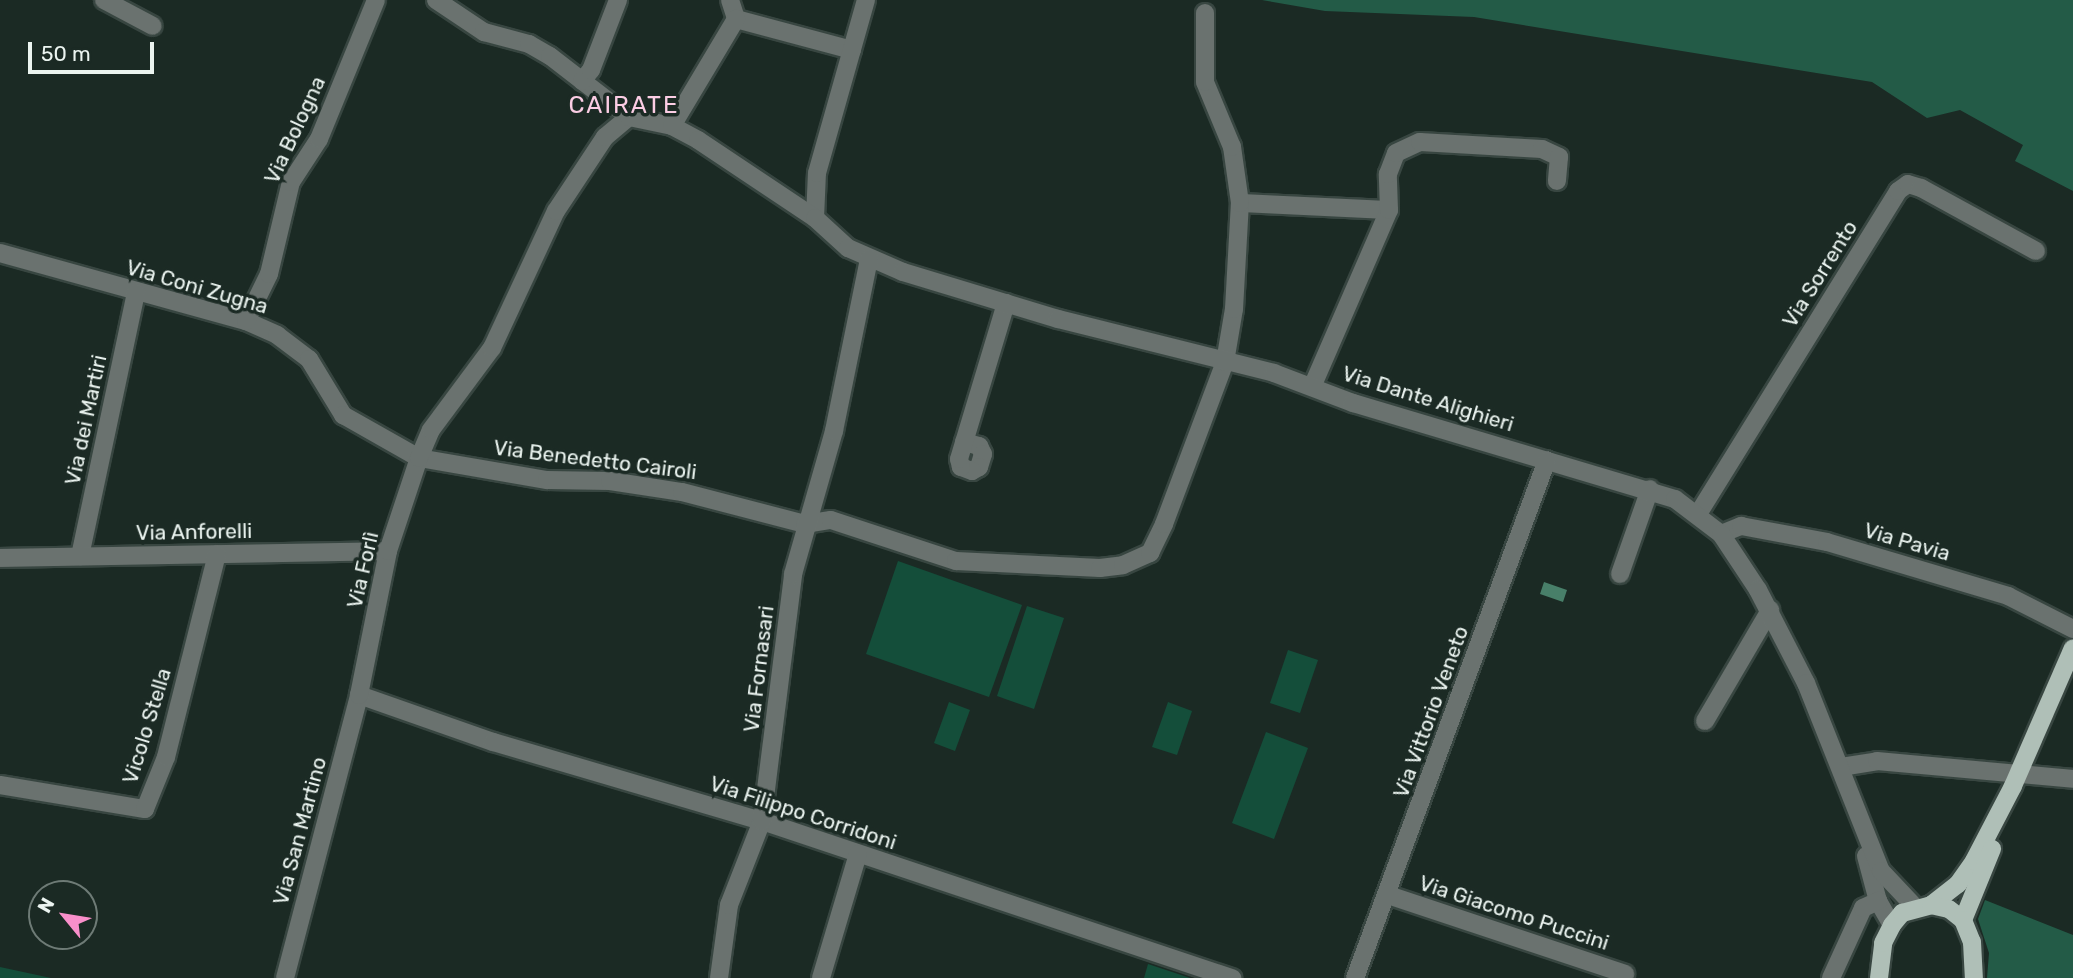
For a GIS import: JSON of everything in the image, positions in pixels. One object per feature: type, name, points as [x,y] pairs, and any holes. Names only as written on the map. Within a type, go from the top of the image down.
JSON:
[{"type":"main road","points":[[1879,978],[1883,943],[1892,925],[1958,884],[2015,780],[2073,648]]},
{"type":"main road","points":[[1963,920],[2006,820],[2015,780]]},
{"type":"main road","points":[[1923,906],[1949,909],[1963,920],[1972,942],[1974,978]]},
{"type":"street","points":[[104,0],[153,26]]},
{"type":"street","name":"Via Bologna","points":[[246,321],[269,274],[290,182],[319,138],[376,0]]},
{"type":"street","points":[[436,0],[484,32],[529,44],[629,117],[672,126],[736,19],[730,0]]},
{"type":"street","points":[[582,81],[591,70],[618,0]]},
{"type":"street","points":[[815,218],[817,173],[866,0]]},
{"type":"street","name":"Via Benedetto Cairoli","points":[[419,458],[547,480],[610,481],[682,492],[805,524],[831,520],[860,526],[956,561],[1101,568],[1123,565],[1150,553],[1224,362],[1234,309],[1240,203],[1232,147],[1205,82],[1205,13]]},
{"type":"street","points":[[736,19],[852,50]]},
{"type":"street","name":"Via Forlì","points":[[359,695],[388,551],[431,430],[492,348],[556,211],[605,137],[629,117]]},
{"type":"street","name":"Via Dante Alighieri","points":[[672,126],[777,192],[815,218],[848,248],[869,259],[1006,303],[1313,385],[1353,403],[1650,489],[1698,514],[1721,534],[1770,610],[1841,767],[1881,872],[1923,906]]},
{"type":"street","points":[[1313,385],[1389,210],[1388,174],[1396,153],[1420,142],[1542,149],[1559,157],[1557,181]]},
{"type":"street","points":[[777,192],[802,185],[817,173]]},
{"type":"street","name":"Via Sorrento","points":[[1698,514],[1898,191],[1908,184],[1921,188],[2036,251]]},
{"type":"street","points":[[1240,203],[1389,210]]},
{"type":"street","name":"Via Coni Zugna","points":[[0,253],[136,293],[246,321],[277,335],[309,359],[343,415],[419,458]]},
{"type":"street","name":"Via Fornasari","points":[[719,978],[729,905],[762,821],[793,574],[805,524],[834,431],[869,259]]},
{"type":"street","name":"Via dei Martiri","points":[[80,556],[136,293]]},
{"type":"street","points":[[964,442],[1006,303]]},
{"type":"street","name":"Via Vittorio Veneto","points":[[1355,978],[1547,460]]},
{"type":"street","points":[[1620,574],[1650,489]]},
{"type":"street","name":"Via Pavia","points":[[1721,534],[1741,526],[1826,542],[2008,596],[2073,629]]},
{"type":"street","name":"Via Anforelli","points":[[0,558],[388,551]]},
{"type":"street","name":"Vicolo Stella","points":[[0,785],[145,809],[166,757],[217,554]]},
{"type":"street","points":[[1704,722],[1770,610]]},
{"type":"street","name":"Via Filippo Corridoni","points":[[359,695],[494,742],[762,821],[1232,978]]},
{"type":"street","name":"Via San Martino","points":[[285,978],[359,695]]},
{"type":"street","points":[[1841,767],[1877,761],[2015,780],[2073,779]]},
{"type":"street","name":"Via Dante Alighieri","points":[[1865,825],[1866,859],[1878,901],[1892,925]]},
{"type":"street","points":[[821,978],[858,854]]},
{"type":"street","name":"Via Giacomo Puccini","points":[[1388,895],[1625,975]]},
{"type":"street","points":[[1832,978],[1863,908],[1878,901]]},
{"type":"shaded area","points":[[1262,0],[2073,0],[2073,191],[2015,161],[2023,145],[1960,110],[1927,118],[1872,82],[1474,17],[1325,11]]},
{"type":"shaded area","points":[[898,561],[1022,605],[989,697],[866,654]]},
{"type":"shaded area","points":[[1544,582],[1567,590],[1563,602],[1540,594]]},
{"type":"shaded area","points":[[1027,606],[1064,618],[1034,709],[997,696]]},
{"type":"shaded area","points":[[1288,650],[1318,660],[1300,713],[1270,703]]},
{"type":"shaded area","points":[[949,702],[970,710],[955,751],[934,743]]},
{"type":"shaded area","points":[[1168,702],[1192,711],[1177,755],[1152,747]]},
{"type":"shaded area","points":[[1266,732],[1308,748],[1274,839],[1232,823]]},
{"type":"shaded area","points":[[1985,900],[2073,935],[2073,978],[1987,978],[1989,953],[1978,919]]},
{"type":"shaded area","points":[[1148,964],[1190,978],[1144,978]]},
{"type":"shaded area","points":[[0,967],[51,978],[0,978]]},
{"type":"district","name":"CAIRATE","points":[[624,106]]}]
